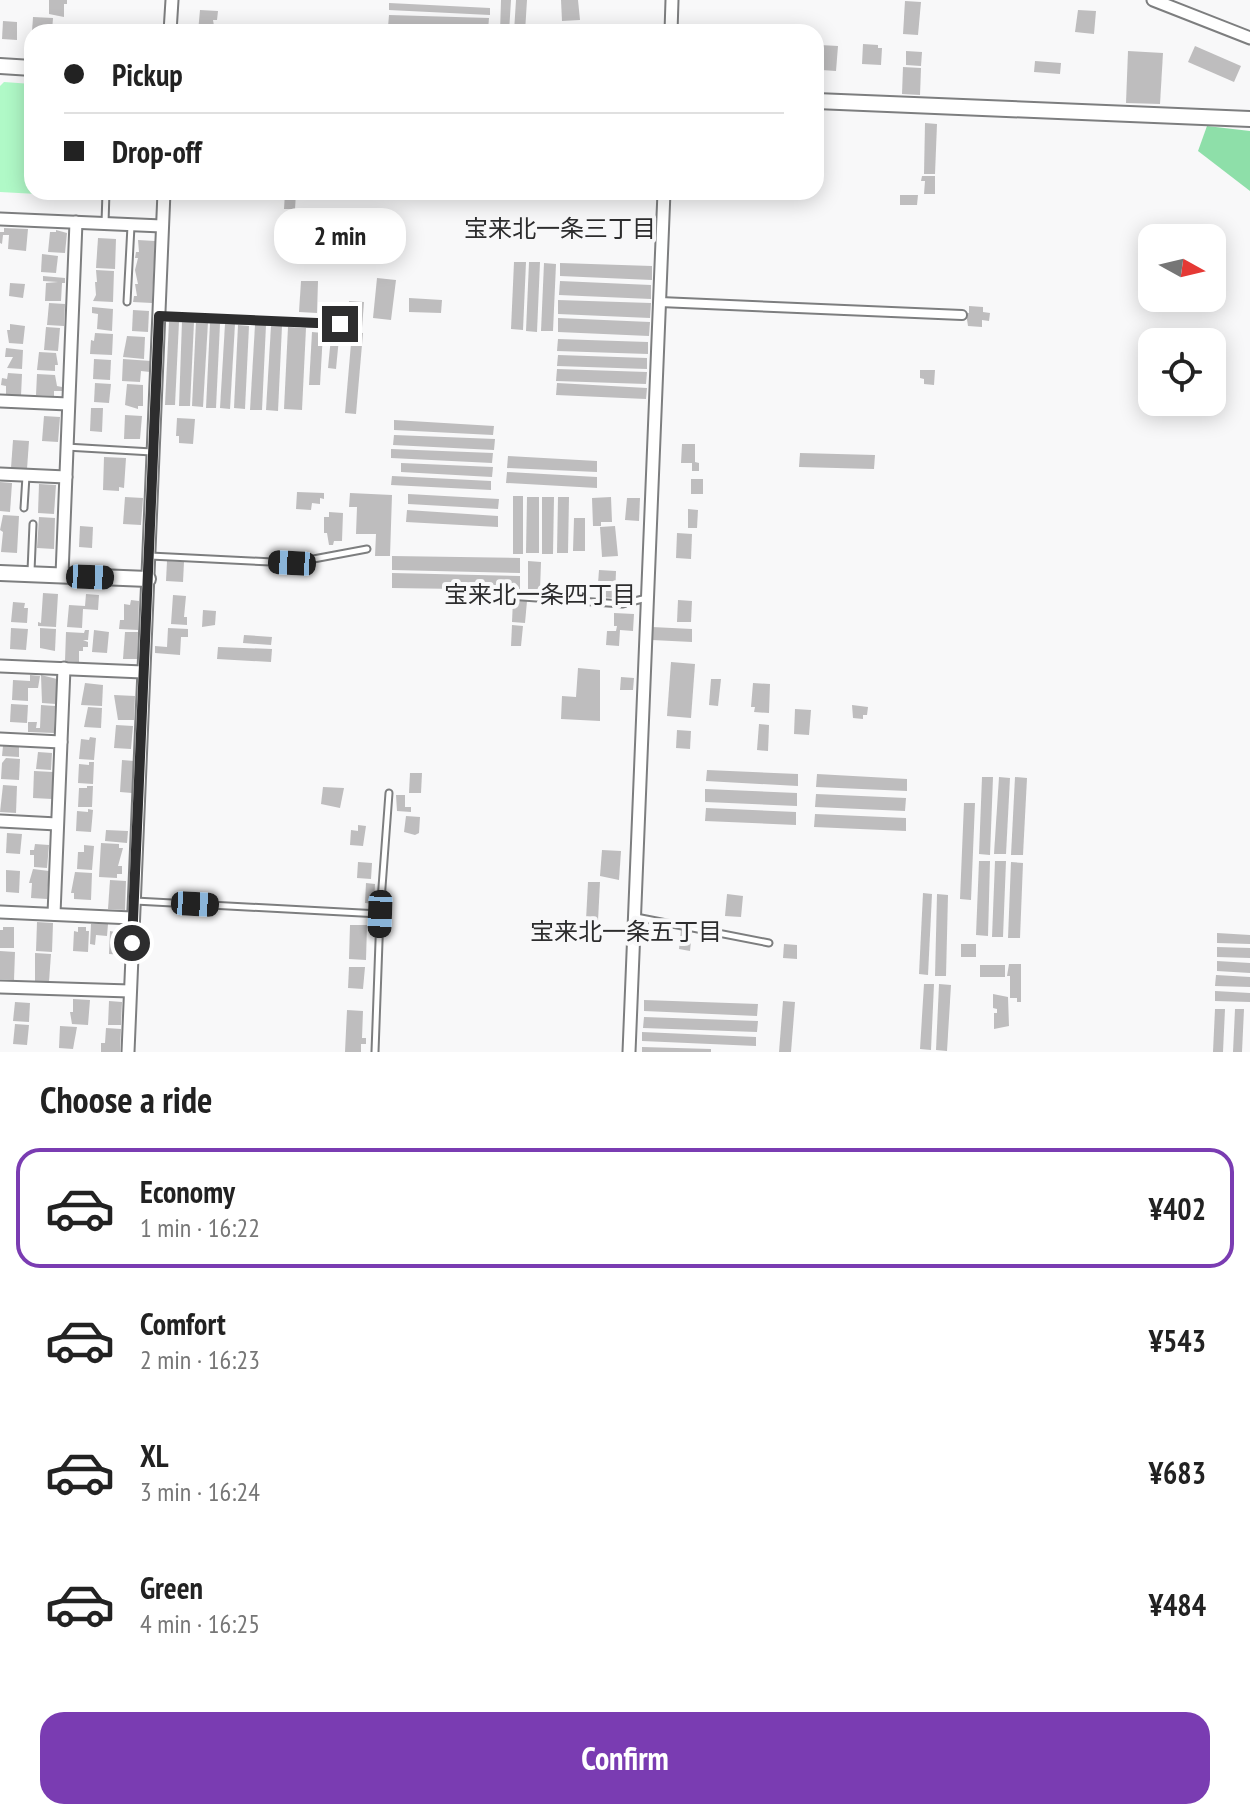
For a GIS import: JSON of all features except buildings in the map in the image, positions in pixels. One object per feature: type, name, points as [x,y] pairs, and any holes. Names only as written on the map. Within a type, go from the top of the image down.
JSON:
[{"type":"street","points":[[170,24],[172,0]]},
{"type":"street","points":[[671,24],[672,0]]},
{"type":"street","points":[[1153,0],[1250,38]]},
{"type":"street","points":[[0,66],[24,68]]},
{"type":"street","points":[[824,101],[1250,119]]},
{"type":"street","points":[[128,1052],[164,200]]},
{"type":"street","points":[[629,1052],[664,200]]},
{"type":"street","points":[[0,219],[162,226]]},
{"type":"street","points":[[62,575],[76,222]]},
{"type":"street","points":[[660,302],[962,315]]},
{"type":"street","points":[[0,401],[68,404]]},
{"type":"street","points":[[0,474],[66,477]]},
{"type":"street","points":[[0,573],[148,579]]},
{"type":"street","points":[[0,666],[143,672]]},
{"type":"street","points":[[54,914],[64,668]]},
{"type":"street","points":[[0,739],[61,742]]},
{"type":"street","points":[[0,821],[57,824]]},
{"type":"street","points":[[0,912],[132,918]]},
{"type":"street","points":[[0,987],[130,991]]},
{"type":"lane","points":[[105,223],[106,200]]},
{"type":"lane","points":[[127,302],[131,225]]},
{"type":"lane","points":[[159,316],[340,324]]},
{"type":"lane","points":[[66,447],[153,452]]},
{"type":"lane","points":[[24,508],[26,475]]},
{"type":"lane","points":[[31,574],[33,524]]},
{"type":"lane","points":[[149,556],[292,563],[367,549]]},
{"type":"lane","points":[[507,596],[622,604],[648,598]]},
{"type":"lane","points":[[375,1052],[380,914],[389,793]]},
{"type":"lane","points":[[133,901],[380,914]]},
{"type":"lane","points":[[635,916],[769,943]]},
{"type":"green space","points":[[4,82],[24,83],[24,193],[0,192],[0,86]]},
{"type":"green space","points":[[1207,126],[1250,131],[1250,191],[1198,151]]},
{"type":"district","name":"宝来北一条三丁目","points":[[560,229]]},
{"type":"district","name":"宝来北一条四丁目","points":[[540,595]]},
{"type":"district","name":"宝来北一条五丁目","points":[[626,932]]},
{"type":"route","points":[[132,943],[159,316],[340,324]]}]
